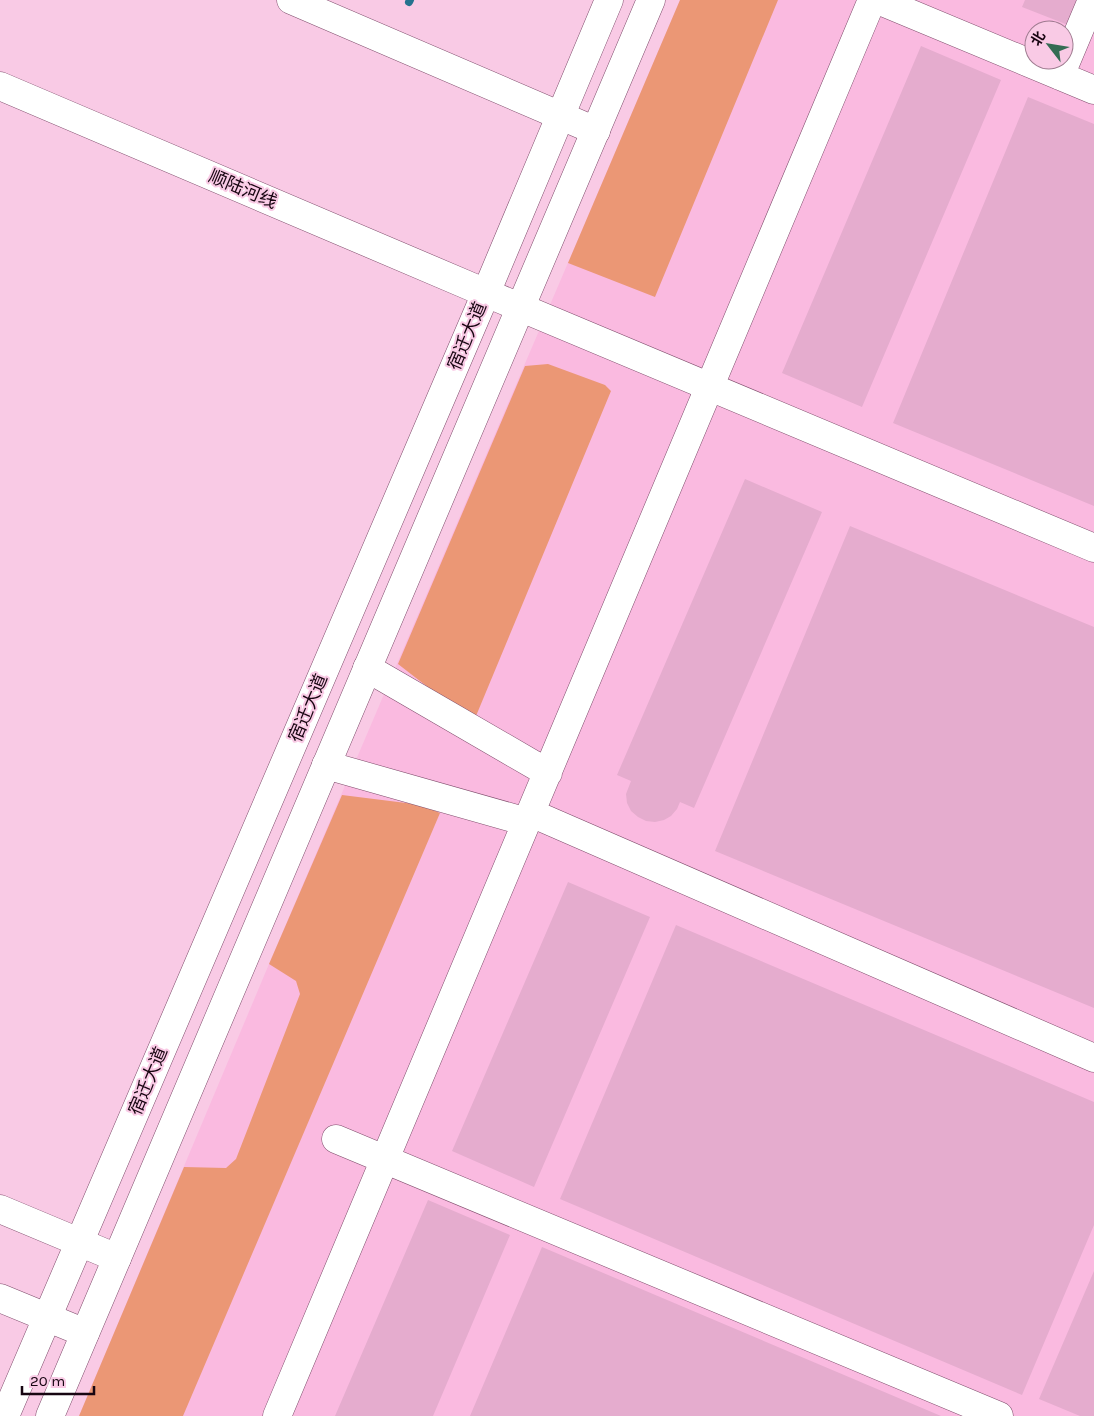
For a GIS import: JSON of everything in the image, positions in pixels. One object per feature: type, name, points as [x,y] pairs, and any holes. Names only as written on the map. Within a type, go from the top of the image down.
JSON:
[{"type":"main road","points":[[291,0],[596,131]]},
{"type":"main road","name":"宿迁大道","points":[[5,1416],[486,293],[608,0]]},
{"type":"main road","points":[[50,1416],[651,0]]},
{"type":"main road","points":[[277,1416],[872,0]]},
{"type":"main road","points":[[878,0],[1094,90]]},
{"type":"main road","points":[[1060,76],[1092,0]]},
{"type":"main road","name":"顺陆河线","points":[[0,86],[486,293],[1094,548]]},
{"type":"main road","points":[[367,668],[548,773]]},
{"type":"main road","points":[[326,765],[529,818],[1094,1058]]},
{"type":"main road","points":[[336,1139],[999,1416]]},
{"type":"main road","points":[[0,1209],[117,1258]]},
{"type":"main road","points":[[0,1298],[85,1333]]},
{"type":"shaded area","points":[[680,0],[1094,0],[1094,1416],[79,1416],[269,964]]},
{"type":"shaded area","points":[[680,0],[778,0],[655,297],[568,263]]},
{"type":"shaded area","points":[[548,364],[605,385],[611,391],[476,716],[465,716],[398,664],[525,366]]},
{"type":"shaded area","points":[[342,795],[422,805],[440,813],[183,1416],[79,1416],[184,1167],[226,1168],[236,1159],[300,994],[296,981],[269,964]]},
{"type":"building","points":[[1025,0],[1079,0],[1070,20],[1055,20],[1022,7]]},
{"type":"building","points":[[921,46],[1001,80],[862,407],[782,373]]},
{"type":"building","points":[[1028,97],[1094,124],[1094,506],[893,423]]},
{"type":"building","points":[[745,479],[822,512],[694,808],[680,802],[671,816],[664,820],[646,821],[631,811],[627,803],[626,794],[631,781],[617,775]]},
{"type":"building","points":[[850,526],[1094,627],[1094,1008],[715,851]]},
{"type":"building","points":[[568,882],[650,917],[534,1187],[452,1151]]},
{"type":"building","points":[[676,925],[1094,1102],[1094,1225],[1022,1395],[560,1199]]},
{"type":"building","points":[[428,1200],[510,1235],[433,1416],[335,1416]]},
{"type":"building","points":[[542,1247],[941,1416],[470,1416]]},
{"type":"building","points":[[1094,1271],[1094,1416],[1080,1416],[1039,1399]]}]
